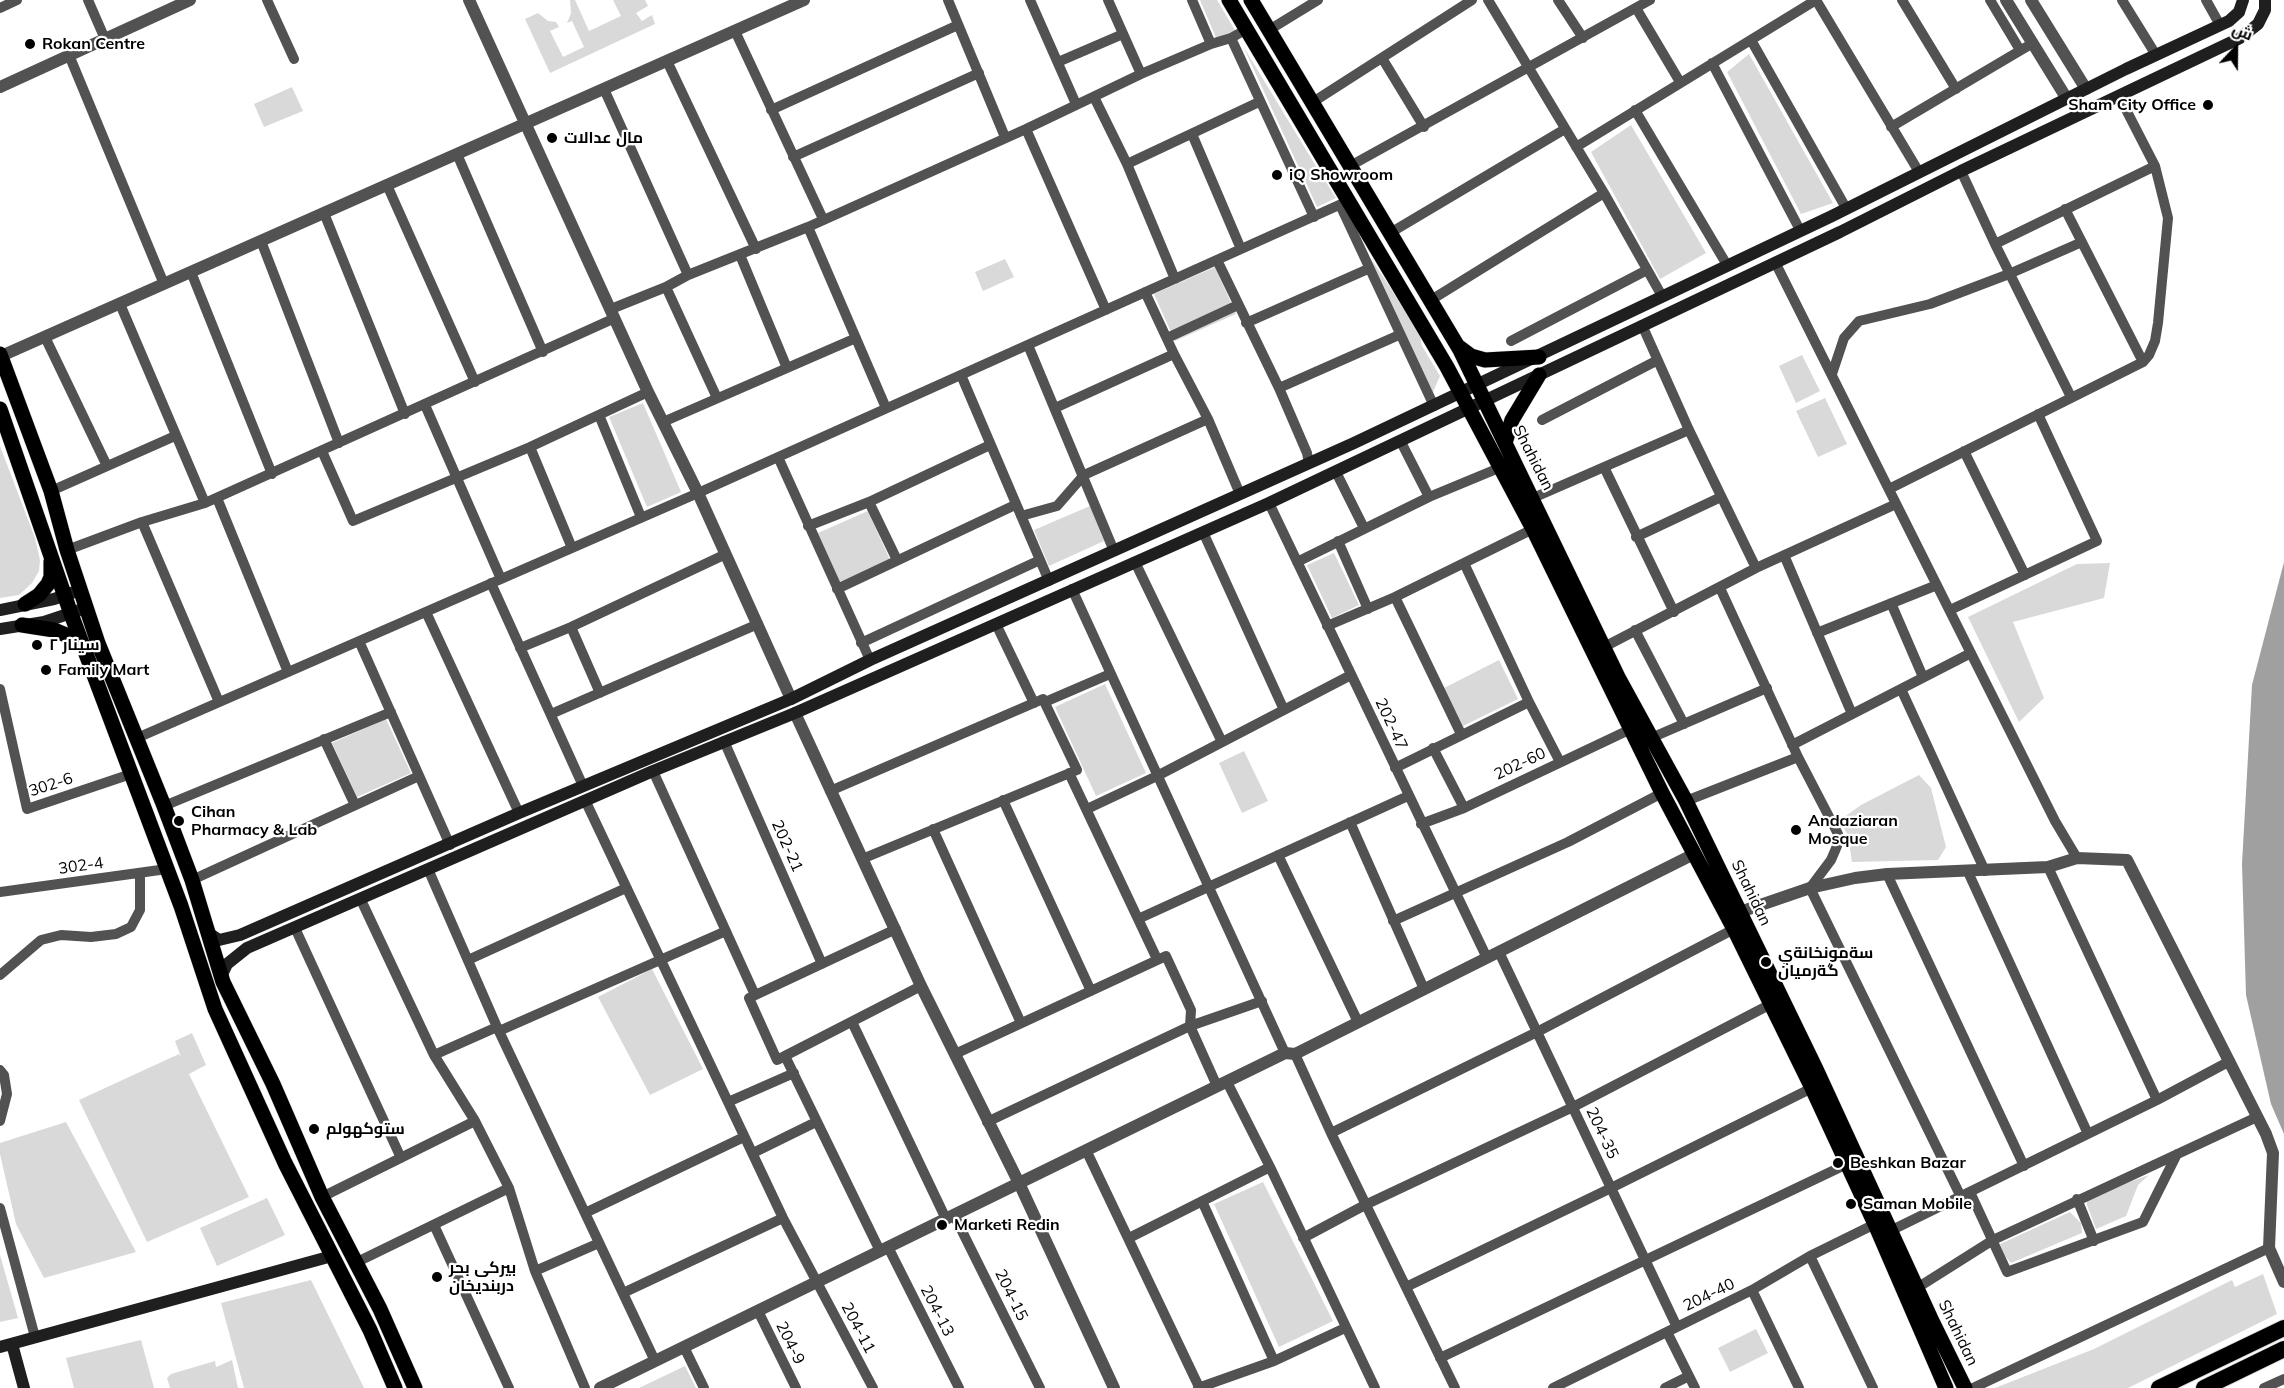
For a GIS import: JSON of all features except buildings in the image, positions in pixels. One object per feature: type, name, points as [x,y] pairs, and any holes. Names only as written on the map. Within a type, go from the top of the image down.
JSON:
[{"type":"highway","points":[[2159,1388],[2284,1328]]},
{"type":"highway","points":[[2205,1388],[2284,1349]]},
{"type":"highway","points":[[2215,1361],[2223,1379]]},
{"type":"main road","points":[[1230,0],[1344,203],[1447,367],[1613,680],[1631,729],[1662,793],[1734,929],[1812,1088],[1875,1224],[1925,1322],[1946,1388]]},
{"type":"main road","name":"Shahidan","points":[[1251,0],[1458,347],[1604,647],[1613,680],[1651,738],[1686,801],[1740,912],[1917,1288],[1925,1322],[1965,1388]]},
{"type":"main road","points":[[210,934],[219,940],[240,935],[519,813],[791,699],[870,660],[1461,394],[1494,375],[1539,357],[1832,216],[2126,69],[2220,25],[2238,15],[2243,0]]},
{"type":"main road","points":[[1474,416],[1484,402],[2247,34],[2261,20],[2265,0]]},
{"type":"main road","points":[[2126,69],[2133,73],[2135,88]]},
{"type":"main road","points":[[1832,216],[1831,222],[1840,232]]},
{"type":"main road","points":[[1458,347],[1471,356],[1485,360],[1539,357]]},
{"type":"main road","points":[[0,355],[51,491],[86,608],[192,880],[221,977],[273,1084],[322,1197],[380,1309],[415,1388]]},
{"type":"main road","points":[[1505,443],[1512,420],[1539,375]]},
{"type":"main road","points":[[18,400],[0,408],[71,614],[167,869],[215,1009],[285,1163],[370,1330],[395,1388]]},
{"type":"main road","points":[[221,977],[227,964],[247,948],[585,800],[795,713],[996,624],[1269,503],[1401,442],[1453,414],[1474,416]]},
{"type":"main road","points":[[25,604],[39,595],[48,584],[51,570],[50,549]]},
{"type":"main road","points":[[0,610],[80,590]]},
{"type":"main road","points":[[1008,599],[1016,614]]},
{"type":"main road","points":[[0,629],[44,622],[86,608]]},
{"type":"main road","points":[[22,625],[54,630],[66,635],[84,649]]},
{"type":"main road","points":[[240,935],[247,948]]},
{"type":"main road","points":[[24,1388],[6,1345],[332,1257]]},
{"type":"street","points":[[0,8],[17,0]]},
{"type":"street","points":[[88,0],[105,39]]},
{"type":"street","points":[[0,87],[105,39],[170,4],[190,0]]},
{"type":"street","points":[[267,0],[294,59]]},
{"type":"street","points":[[469,0],[791,699]]},
{"type":"street","points":[[0,355],[120,304],[804,0]]},
{"type":"street","points":[[948,0],[1005,137]]},
{"type":"street","points":[[1030,0],[1076,104]]},
{"type":"street","points":[[1108,0],[1141,74]]},
{"type":"street","points":[[1192,0],[1211,44]]},
{"type":"street","points":[[1269,30],[1318,0]]},
{"type":"street","points":[[1313,102],[1472,0]]},
{"type":"street","points":[[1488,0],[1604,193],[1662,296]]},
{"type":"street","points":[[1558,0],[1583,38]]},
{"type":"street","points":[[1350,166],[1650,0]]},
{"type":"street","points":[[1576,147],[1816,0],[1919,172]]},
{"type":"street","points":[[1902,0],[1956,89]]},
{"type":"street","points":[[1990,0],[2020,50]]},
{"type":"street","points":[[2006,0],[2067,99]]},
{"type":"street","points":[[2122,0],[2156,55]]},
{"type":"street","points":[[2206,0],[2220,25]]},
{"type":"street","points":[[2034,1],[2086,89]]},
{"type":"street","points":[[1636,8],[1680,82]]},
{"type":"street","points":[[771,110],[958,24]]},
{"type":"street","points":[[67,550],[142,522],[205,503],[272,474],[543,352],[688,275],[808,227],[1026,129],[1141,74],[1211,44],[1231,38],[1247,29]]},
{"type":"street","points":[[735,31],[824,219]]},
{"type":"street","points":[[1058,62],[1123,34]]},
{"type":"street","points":[[1231,38],[1314,217]]},
{"type":"street","points":[[1750,39],[1846,208]]},
{"type":"street","points":[[1892,127],[2033,43]]},
{"type":"street","points":[[69,55],[164,284]]},
{"type":"street","points":[[1382,58],[1424,127]]},
{"type":"street","points":[[668,61],[756,249]]},
{"type":"street","points":[[1712,63],[1800,230]]},
{"type":"street","points":[[793,157],[978,73]]},
{"type":"street","points":[[604,89],[688,275]]},
{"type":"street","points":[[1889,489],[2143,362],[2149,355],[2155,340],[2168,230],[2166,206],[2155,166],[2119,96]]},
{"type":"street","points":[[1094,97],[1127,164],[1175,279]]},
{"type":"street","points":[[1127,164],[1259,102]]},
{"type":"street","points":[[1635,110],[1727,265]]},
{"type":"street","points":[[1026,129],[1106,310]]},
{"type":"street","points":[[1390,233],[1565,129]]},
{"type":"street","points":[[1192,134],[1241,249]]},
{"type":"street","points":[[457,154],[543,352]]},
{"type":"street","points":[[1995,244],[2155,166]]},
{"type":"street","points":[[1961,171],[2009,274],[2071,397]]},
{"type":"street","points":[[387,185],[475,382]]},
{"type":"street","points":[[1431,300],[1604,193]]},
{"type":"street","points":[[137,738],[698,493],[1344,203],[1368,269],[1434,406]]},
{"type":"street","points":[[2065,209],[2143,362]]},
{"type":"street","points":[[324,213],[405,414]]},
{"type":"street","points":[[808,227],[886,408]]},
{"type":"street","points":[[261,241],[339,443]]},
{"type":"street","points":[[1832,374],[1844,338],[1859,321],[1930,304],[2009,274],[2082,242]]},
{"type":"street","points":[[740,255],[788,368]]},
{"type":"street","points":[[1217,260],[1279,388],[1307,453],[1309,463]]},
{"type":"street","points":[[1775,262],[2055,820],[2077,858]]},
{"type":"street","points":[[1246,323],[1368,269]]},
{"type":"street","points":[[1511,341],[1647,270]]},
{"type":"street","points":[[191,272],[272,474]]},
{"type":"street","points":[[666,287],[717,398]]},
{"type":"street","points":[[1145,292],[1208,419],[1240,494]]},
{"type":"street","points":[[120,304],[205,503]]},
{"type":"street","points":[[1167,338],[1238,305]]},
{"type":"street","points":[[1641,325],[1656,361],[1756,568]]},
{"type":"street","points":[[1279,388],[1399,335]]},
{"type":"street","points":[[45,337],[107,466]]},
{"type":"street","points":[[663,422],[856,338]]},
{"type":"street","points":[[1028,345],[1114,551]]},
{"type":"street","points":[[1055,408],[1174,354]]},
{"type":"street","points":[[1542,420],[1656,361]]},
{"type":"street","points":[[961,375],[1049,581]]},
{"type":"street","points":[[322,451],[353,521],[530,447],[648,392]]},
{"type":"street","points":[[425,405],[458,476],[520,648],[583,786]]},
{"type":"street","points":[[1950,610],[2097,541],[2038,414]]},
{"type":"street","points":[[599,415],[641,517]]},
{"type":"street","points":[[1021,516],[1057,506],[1084,475],[1208,419]]},
{"type":"street","points":[[1533,498],[1689,430]]},
{"type":"street","points":[[51,491],[175,436]]},
{"type":"street","points":[[1401,442],[1429,497]]},
{"type":"street","points":[[808,526],[869,502],[990,445]]},
{"type":"street","points":[[530,447],[572,548]]},
{"type":"street","points":[[1964,451],[2025,575]]},
{"type":"street","points":[[778,457],[870,660]]},
{"type":"street","points":[[1604,467],[1674,612]]},
{"type":"street","points":[[1297,562],[1429,497],[1499,468]]},
{"type":"street","points":[[1336,472],[1364,528]]},
{"type":"street","points":[[1636,537],[1721,497]]},
{"type":"street","points":[[216,498],[288,672]]},
{"type":"street","points":[[869,502],[897,560]]},
{"type":"street","name":"202-47","points":[[1269,503],[1487,958]]},
{"type":"street","points":[[1604,647],[1756,568],[1896,504]]},
{"type":"street","points":[[837,589],[1015,505]]},
{"type":"street","points":[[142,522],[219,702]]},
{"type":"street","points":[[1328,627],[1395,597],[1533,528]]},
{"type":"street","points":[[1203,532],[1284,710]]},
{"type":"street","points":[[1338,541],[1368,609]]},
{"type":"street","points":[[520,648],[571,627],[726,554]]},
{"type":"street","points":[[1784,555],[1852,714]]},
{"type":"street","points":[[861,643],[1040,560]]},
{"type":"street","points":[[1135,562],[1222,742]]},
{"type":"street","points":[[1464,563],[1529,702],[1560,762]]},
{"type":"street","points":[[1817,633],[1937,585]]},
{"type":"street","points":[[1720,588],[1792,745],[1838,834],[1837,846],[1831,860],[1810,888]]},
{"type":"street","points":[[1072,589],[1262,1000],[1455,1388]]},
{"type":"street","points":[[1395,597],[1461,734]]},
{"type":"street","points":[[1891,603],[1923,677]]},
{"type":"street","points":[[426,612],[519,813]]},
{"type":"street","points":[[551,714],[758,624]]},
{"type":"street","points":[[862,859],[1077,770],[996,624]]},
{"type":"street","points":[[571,627],[600,693]]},
{"type":"street","points":[[1635,630],[1683,724]]},
{"type":"street","points":[[359,641],[450,845]]},
{"type":"street","points":[[1792,745],[1971,653]]},
{"type":"street","points":[[830,791],[1110,674]]},
{"type":"street","points":[[1087,810],[1351,675]]},
{"type":"street","points":[[1651,738],[1767,688]]},
{"type":"street","name":"302-6","points":[[0,689],[27,809],[131,774]]},
{"type":"street","points":[[1901,689],[1985,871]]},
{"type":"street","points":[[1395,768],[1529,702]]},
{"type":"street","points":[[164,806],[391,712]]},
{"type":"street","points":[[795,713],[921,986],[1019,1183],[1114,1388]]},
{"type":"street","name":"202-60","points":[[1421,824],[1464,807],[1631,729]]},
{"type":"street","points":[[324,740],[355,805]]},
{"type":"street","name":"202-21","points":[[724,741],[822,964]]},
{"type":"street","points":[[1433,748],[1464,807]]},
{"type":"street","points":[[1686,801],[1798,757]]},
{"type":"street","points":[[653,771],[755,995],[896,929]]},
{"type":"street","points":[[1069,773],[1157,959]]},
{"type":"street","points":[[192,880],[419,776]]},
{"type":"street","points":[[1393,921],[1568,842],[1662,793]]},
{"type":"street","points":[[1138,919],[1408,795]]},
{"type":"street","name":"204-11","points":[[585,800],[783,1218],[873,1388]]},
{"type":"street","points":[[1003,800],[1091,991]]},
{"type":"street","points":[[1350,822],[1424,989]]},
{"type":"street","points":[[933,829],[1021,1023]]},
{"type":"street","points":[[600,1388],[1222,1084],[1358,1022],[1694,854]]},
{"type":"street","points":[[1278,855],[1358,1022]]},
{"type":"street","points":[[1740,912],[1810,888],[1855,878],[1887,874],[2048,867],[2077,858],[2127,860],[2230,1061],[2273,1153],[2269,1248],[2284,1283]]},
{"type":"street","points":[[2048,867],[2157,1100]]},
{"type":"street","name":"302-4","points":[[0,892],[167,869]]},
{"type":"street","points":[[428,869],[498,1029],[655,1361]]},
{"type":"street","points":[[1968,872],[2088,1134]]},
{"type":"street","points":[[2,971],[41,940],[61,935],[91,937],[116,934],[131,927],[140,910],[140,873]]},
{"type":"street","points":[[1887,874],[2024,1166]]},
{"type":"street","points":[[468,960],[626,888]]},
{"type":"street","points":[[1810,888],[1966,1194],[1993,1240],[2007,1272],[2143,1222],[2177,1154]]},
{"type":"street","points":[[361,900],[434,1055],[475,1122],[509,1188],[535,1271],[585,1388]]},
{"type":"street","points":[[295,928],[401,1158]]},
{"type":"street","points":[[1330,1133],[1537,1032],[1734,929]]},
{"type":"street","points":[[434,1055],[726,931]]},
{"type":"street","name":"204-35","points":[[1499,952],[1646,1261],[1695,1388]]},
{"type":"street","points":[[955,1054],[1166,956],[1191,1010],[1190,1026],[1270,1167],[1375,1388]]},
{"type":"street","points":[[785,1056],[921,986]]},
{"type":"street","name":"204-13","points":[[755,995],[749,998],[777,1060],[785,1056],[816,1122],[959,1388]]},
{"type":"street","points":[[987,1122],[1190,1026],[1262,1000]]},
{"type":"street","points":[[1303,1238],[1365,1205],[1573,1107],[1771,1004]]},
{"type":"street","name":"204-15","points":[[852,1022],[950,1217],[1040,1388]]},
{"type":"street","points":[[1890,1231],[2157,1100],[2230,1061]]},
{"type":"street","points":[[0,1070],[4,1076],[7,1094],[0,1121]]},
{"type":"street","points":[[728,1102],[794,1073]]},
{"type":"street","points":[[1406,1287],[1812,1088]]},
{"type":"street","points":[[1917,1288],[1993,1240],[2257,1117]]},
{"type":"street","points":[[322,1197],[475,1122]]},
{"type":"street","points":[[753,1153],[816,1122]]},
{"type":"street","points":[[585,1213],[744,1137]]},
{"type":"street","points":[[1086,1150],[1199,1388],[1274,1361],[1345,1328]]},
{"type":"street","points":[[1440,1358],[1847,1164]]},
{"type":"street","points":[[1129,1238],[1270,1167]]},
{"type":"street","points":[[355,1263],[509,1188]]},
{"type":"street","points":[[2078,1199],[2094,1241]]},
{"type":"street","points":[[1202,1201],[1274,1361]]},
{"type":"street","points":[[0,1208],[35,1337]]},
{"type":"street","points":[[623,1293],[783,1218]]},
{"type":"street","name":"204-40","points":[[1552,1388],[1752,1290],[1810,1256],[1875,1224]]},
{"type":"street","points":[[434,1225],[509,1388]]},
{"type":"street","points":[[535,1271],[599,1243]]},
{"type":"street","points":[[1973,1388],[2269,1248]]},
{"type":"street","points":[[1810,1256],[1873,1388]]},
{"type":"street","points":[[1752,1290],[1799,1388]]},
{"type":"street","name":"204-9","points":[[758,1311],[796,1388]]},
{"type":"street","points":[[684,1347],[704,1388]]},
{"type":"street","points":[[1665,1388],[1689,1376]]},
{"type":"street","points":[[2264,1388],[2284,1379]]},
{"type":"shaded area","points":[[570,0],[575,0],[589,31],[621,16],[613,0],[645,0],[648,6],[636,13],[642,21],[652,15],[655,24],[550,73],[525,19],[538,13],[548,21],[556,22],[559,27],[550,31],[563,57],[584,47],[572,21],[567,23],[571,13]]},
{"type":"shaded area","points":[[1200,0],[1217,0],[1236,32],[1217,40]]},
{"type":"shaded area","points":[[1243,46],[1311,158],[1336,198],[1317,207]]},
{"type":"shaded area","points":[[1749,54],[1833,203],[1801,214],[1727,72]]},
{"type":"shaded area","points":[[292,87],[303,111],[264,127],[254,104]]},
{"type":"shaded area","points":[[1631,125],[1706,253],[1660,279],[1591,152]]},
{"type":"shaded area","points":[[1370,257],[1419,331],[1422,346],[1440,376],[1433,392]]},
{"type":"shaded area","points":[[1005,259],[1014,277],[983,291],[975,272]]},
{"type":"shaded area","points":[[1215,267],[1236,314],[1175,341],[1154,294]]},
{"type":"shaded area","points":[[1802,355],[1820,391],[1796,403],[1779,366]]},
{"type":"shaded area","points":[[1825,398],[1847,444],[1818,457],[1796,411]]},
{"type":"shaded area","points":[[643,403],[681,492],[647,507],[609,417]]},
{"type":"shaded area","points":[[0,446],[35,538],[40,560],[39,571],[32,583],[19,595],[0,598]]},
{"type":"shaded area","points":[[1090,506],[1104,541],[1049,566],[1034,530]]},
{"type":"shaded area","points":[[868,511],[890,560],[840,582],[818,533]]},
{"type":"shaded area","points":[[1334,553],[1359,605],[1332,618],[1307,565]]},
{"type":"shaded area","points":[[2284,562],[2284,1134],[2271,1104],[2246,995],[2242,864],[2252,685]]},
{"type":"shaded area","points":[[2110,563],[2104,598],[2013,622],[2044,698],[2019,722],[1968,617],[2077,564]]},
{"type":"shaded area","points":[[1499,660],[1518,699],[1463,726],[1444,688]]},
{"type":"shaded area","points":[[1105,684],[1146,773],[1096,796],[1055,707]]},
{"type":"shaded area","points":[[386,719],[411,773],[357,797],[332,743]]},
{"type":"shaded area","points":[[1244,751],[1268,801],[1242,813],[1219,763]]},
{"type":"shaded area","points":[[1919,775],[1931,788],[1946,847],[1938,860],[1852,862],[1848,836],[1840,820],[1861,805]]},
{"type":"shaded area","points":[[652,969],[703,1069],[650,1095],[598,997]]},
{"type":"shaded area","points":[[192,1033],[206,1065],[189,1074],[249,1197],[147,1242],[79,1100],[179,1054],[181,1057],[175,1041]]},
{"type":"shaded area","points":[[66,1122],[136,1252],[44,1278],[16,1224],[0,1154],[0,1143]]},
{"type":"shaded area","points":[[2149,1175],[2138,1185],[2126,1216],[2096,1229],[2087,1205],[2087,1197]]},
{"type":"shaded area","points":[[1263,1182],[1333,1321],[1279,1347],[1214,1204]]},
{"type":"shaded area","points":[[267,1198],[285,1235],[217,1266],[200,1228]]},
{"type":"shaded area","points":[[2070,1212],[2081,1223],[2082,1233],[2011,1263],[2005,1256],[2000,1244]]},
{"type":"shaded area","points":[[0,1255],[18,1318],[0,1322]]},
{"type":"shaded area","points":[[2263,1274],[2277,1314],[2128,1388],[1995,1388],[2094,1349],[2232,1280],[2235,1287]]},
{"type":"shaded area","points":[[311,1280],[364,1388],[244,1388],[221,1303]]},
{"type":"shaded area","points":[[1756,1329],[1768,1353],[1730,1372],[1718,1348]]},
{"type":"shaded area","points":[[141,1340],[154,1388],[74,1388],[66,1358]]},
{"type":"shaded area","points":[[232,1360],[238,1388],[170,1388],[167,1378],[171,1374],[215,1361],[216,1367]]},
{"type":"shaded area","points":[[685,1366],[696,1388],[639,1388]]},
{"type":"place","name":"Rokan Centre","points":[[30,44]]},
{"type":"place","name":"Sham City Office","points":[[2208,105]]},
{"type":"place","name":"مال عدالات","points":[[552,138]]},
{"type":"place","name":"iQ Showroom","points":[[1277,175]]},
{"type":"place","name":"سینار ٢","points":[[37,645]]},
{"type":"place","name":"Family Mart","points":[[46,670]]},
{"type":"place","name":"Cihan Pharmacy & Lab","points":[[179,821]]},
{"type":"place","name":"Andaziaran Mosque","points":[[1796,830]]},
{"type":"place","name":"سةمونخانةي گةرميان","points":[[1766,962]]},
{"type":"place","name":"ستوكهولم","points":[[314,1129]]},
{"type":"place","name":"Beshkan Bazar","points":[[1838,1163]]},
{"type":"place","name":"Saman Mobile","points":[[1851,1204]]},
{"type":"place","name":"Marketi Redin","points":[[942,1225]]},
{"type":"place","name":"بيركى بحر دربنديخان","points":[[437,1277]]}]
